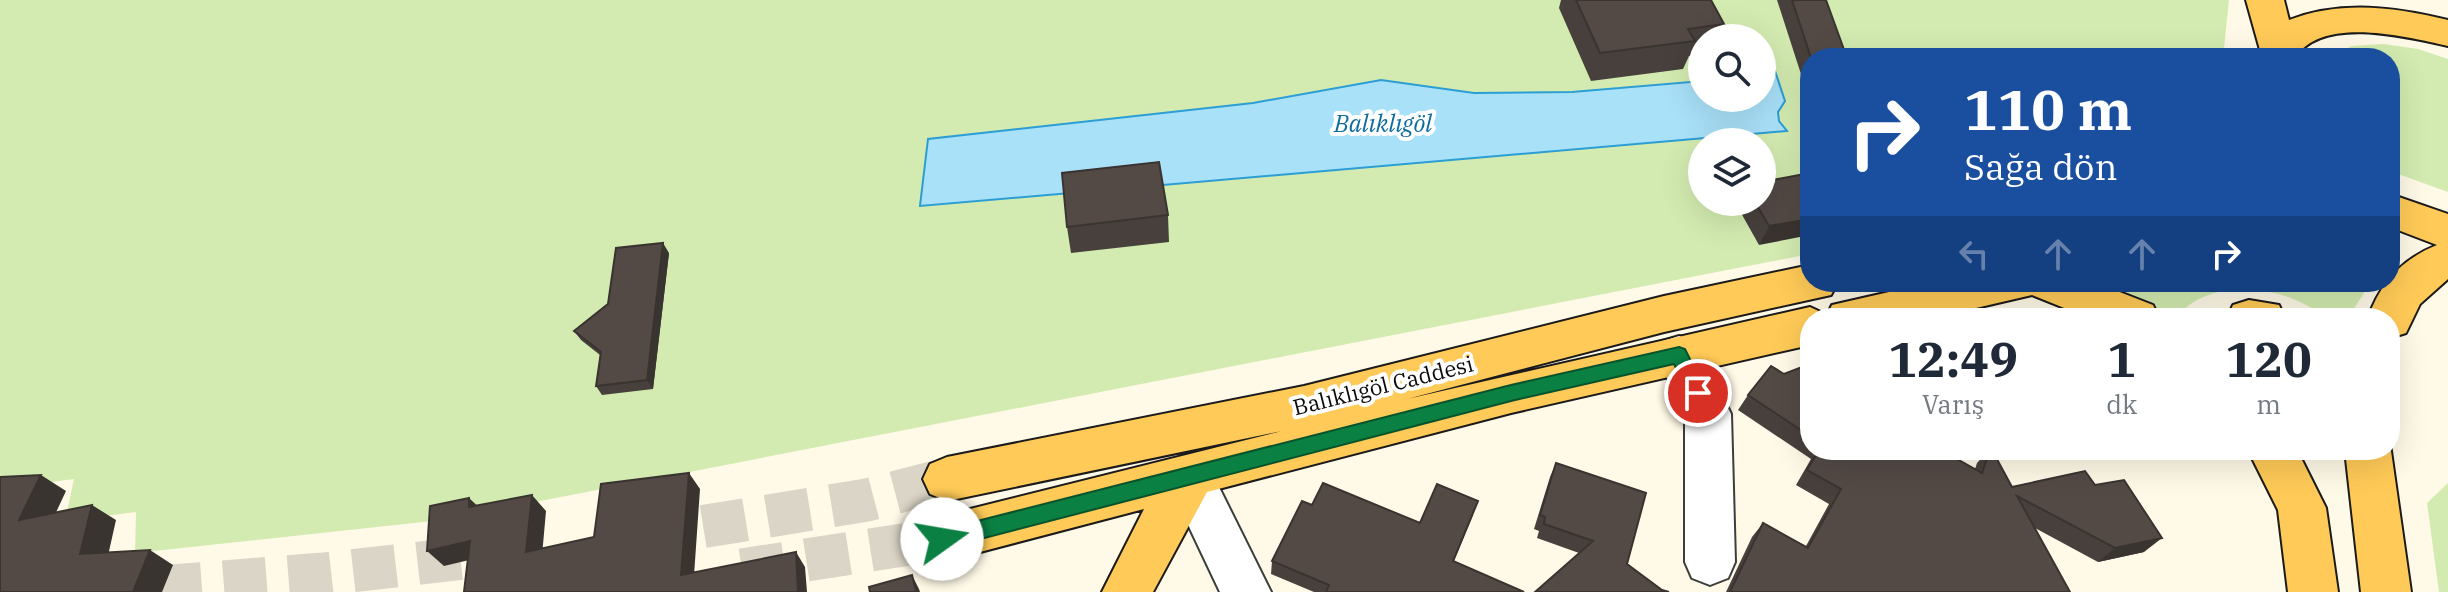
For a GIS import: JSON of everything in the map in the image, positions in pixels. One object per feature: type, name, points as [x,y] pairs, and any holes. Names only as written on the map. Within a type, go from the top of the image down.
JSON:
[{"type":"main road","points":[[2265,0],[2276,48]]},
{"type":"main road","points":[[2373,0],[2448,33]]},
{"type":"main road","points":[[2283,48],[2305,28],[2346,18],[2395,20],[2448,33]]},
{"type":"main road","points":[[2400,216],[2444,240]]},
{"type":"main road","points":[[2400,229],[2444,240]]},
{"type":"main road","points":[[2393,308],[2427,268],[2444,240]]},
{"type":"main road","name":"Balıklıgöl Caddesi","points":[[947,479],[1304,406],[1664,314],[1800,285]]},
{"type":"main road","points":[[1895,308],[1971,292]]},
{"type":"main road","points":[[2072,292],[2112,308]]},
{"type":"main road","name":"Balıklıgöl Caddesi","points":[[942,539],[1190,478],[1511,393],[1800,328]]},
{"type":"main road","points":[[2277,460],[2302,508],[2313,592]]},
{"type":"main road","points":[[2369,460],[2386,592]]},
{"type":"main road","points":[[1127,592],[1150,544],[1190,478]]},
{"type":"street","points":[[1679,355],[1708,414],[1710,562]]},
{"type":"street","points":[[1190,478],[1246,592]]},
{"type":"green space","points":[[0,0],[2229,0],[2224,48],[1800,48],[1800,256],[442,520],[135,553],[136,512],[65,521],[74,479],[0,489]]},
{"type":"green space","points":[[2383,44],[2418,49],[2448,59],[2448,192],[2400,175],[2400,48],[2348,48]]},
{"type":"green space","points":[[2120,292],[2219,292],[2198,299],[2185,308],[2151,308]]},
{"type":"green space","points":[[2271,292],[2365,292],[2354,308],[2312,308]]},
{"type":"green space","points":[[2448,483],[2448,592],[2439,592],[2427,503]]},
{"type":"water","name":"Balıklıgöl","points":[[1776,74],[1785,101],[1778,112],[1779,121],[1787,131],[1776,132],[1776,128],[1688,128],[1688,140],[920,206],[928,139],[1253,103],[1381,80],[1474,93],[1572,92],[1688,82],[1688,112],[1776,112]]},
{"type":"building","points":[[1576,0],[1711,0],[1724,24],[1688,24],[1688,42],[1600,53]]},
{"type":"building","points":[[1792,0],[1826,0],[1843,48],[1808,48]]},
{"type":"building","points":[[1159,162],[1168,215],[1067,227],[1062,173]]},
{"type":"building","points":[[1800,175],[1800,221],[1769,226],[1763,216],[1776,216],[1776,179]]},
{"type":"building","points":[[663,243],[647,380],[596,386],[601,352],[574,331],[608,304],[616,248]]},
{"type":"building","points":[[1771,366],[1784,374],[1800,368],[1800,429],[1748,395]]},
{"type":"building","points":[[1813,460],[1959,460],[1982,473],[1987,460],[1997,460],[2012,487],[2085,471],[2095,485],[2124,480],[2162,538],[2115,548],[2017,496],[2070,592],[1730,592],[1763,523],[1808,548],[1841,489],[1807,470]]},
{"type":"building","points":[[1556,463],[1646,493],[1627,564],[1669,592],[1535,592],[1593,541],[1544,524],[1545,517],[1540,515]]},
{"type":"building","points":[[689,473],[681,575],[796,552],[798,592],[464,592],[470,541],[427,551],[430,506],[469,498],[469,507],[532,495],[526,552],[594,537],[601,484]]},
{"type":"building","points":[[41,475],[19,520],[92,505],[80,554],[150,550],[133,592],[0,592],[0,477]]},
{"type":"building","points":[[1323,483],[1420,523],[1437,484],[1478,501],[1453,561],[1524,592],[1326,592],[1329,585],[1272,561],[1302,501],[1312,505]]},
{"type":"building","points":[[912,575],[916,592],[870,592],[869,587]]},
{"type":"tunnel","points":[[639,537],[867,500],[947,479]]},
{"type":"tunnel","points":[[742,570],[942,539]]},
{"type":"tunnel","points":[[94,592],[324,574],[499,554]]},
{"type":"route","points":[[942,539],[1059,512],[1511,393],[1679,355],[1698,393]]}]
